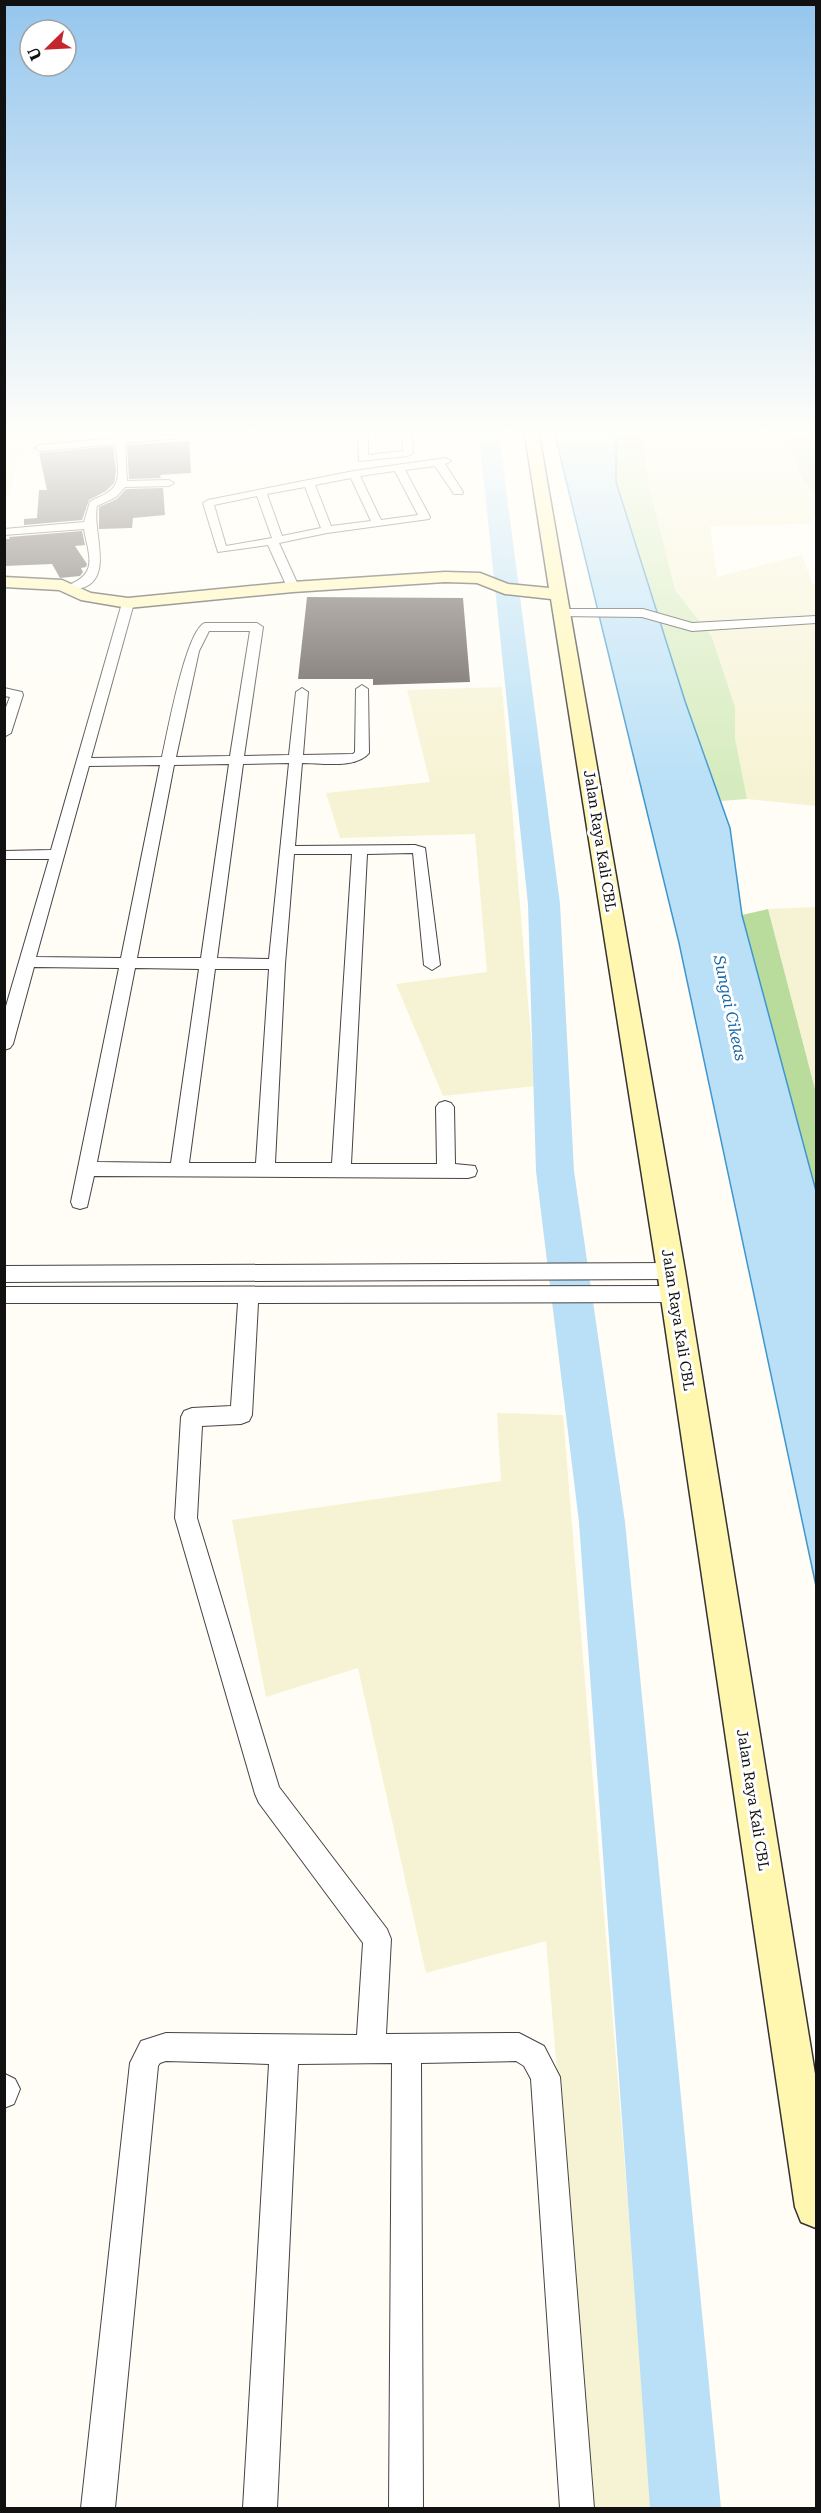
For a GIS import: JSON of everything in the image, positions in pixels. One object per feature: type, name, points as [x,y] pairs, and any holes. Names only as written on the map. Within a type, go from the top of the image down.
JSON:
[{"type":"main road","name":"Jalan Raya Kali CBL","points":[[554,552],[673,1283],[816,2207]]},
{"type":"main road","points":[[4,582],[57,585],[87,597],[128,603],[293,587],[445,577],[480,578],[505,589],[544,592],[565,608]]},
{"type":"street","points":[[74,590],[86,582],[94,571],[95,552]]},
{"type":"street","points":[[280,552],[293,587]]},
{"type":"street","points":[[4,1044],[128,603]]},
{"type":"street","points":[[565,608],[643,613],[692,627],[816,620]]},
{"type":"street","points":[[80,1202],[168,761],[193,651],[205,627],[257,627],[179,1170]]},
{"type":"street","points":[[83,762],[352,759],[361,755],[362,689]]},
{"type":"street","points":[[4,692],[17,695],[4,733]]},
{"type":"street","points":[[265,1170],[278,964],[302,692]]},
{"type":"street","points":[[288,850],[415,849],[422,853],[432,965]]},
{"type":"street","points":[[341,1171],[360,850]]},
{"type":"street","points":[[4,855],[57,854]]},
{"type":"street","points":[[27,962],[278,964]]},
{"type":"street","points":[[445,1107],[446,1171]]},
{"type":"street","points":[[87,1169],[468,1171]]},
{"type":"street","points":[[4,1274],[586,1270],[673,1283]]},
{"type":"street","points":[[468,1271],[469,1293]]},
{"type":"street","points":[[4,1295],[589,1293],[673,1283]]},
{"type":"street","points":[[249,1294],[241,1415],[192,1417],[186,1518],[268,1794],[377,1939],[371,2049]]},
{"type":"street","points":[[98,2508],[147,2058],[151,2051],[166,2047],[284,2050],[519,2047],[534,2056],[545,2077],[577,2508]]},
{"type":"street","points":[[406,2508],[407,2049]]},
{"type":"street","points":[[260,2508],[284,2050]]},
{"type":"street","points":[[4,2094],[5,2089]]},
{"type":"shaded area","points":[[666,552],[714,552],[717,577],[802,555],[812,583],[816,587],[816,806],[747,799],[735,738],[735,707],[712,637],[675,590]]},
{"type":"shaded area","points":[[502,687],[535,1086],[443,1096],[396,984],[487,972],[475,834],[340,838],[326,793],[430,782],[407,690]]},
{"type":"shaded area","points":[[816,907],[816,1093],[768,909]]},
{"type":"shaded area","points":[[497,1413],[563,1415],[653,2508],[594,2508],[546,1941],[426,1973],[358,1668],[266,1697],[232,1520],[501,1481]]},
{"type":"green space","points":[[638,552],[666,552],[675,590],[712,637],[735,707],[735,738],[747,799],[721,801],[685,701]]},
{"type":"green space","points":[[768,909],[816,1093],[816,1197],[742,915]]},
{"type":"water","name":"Sungai Cikeas","points":[[584,552],[638,552],[685,701],[730,828],[742,915],[816,1191],[816,1586],[679,943]]},
{"type":"building","points":[[4,552],[79,552],[87,564],[86,567],[81,568],[83,572],[80,576],[60,578],[52,564],[4,566]]},
{"type":"building","points":[[307,597],[463,598],[470,682],[373,685],[373,679],[298,679]]},
{"type":"waterway","points":[[503,552],[544,904],[555,1171],[602,1522],[686,2508]]}]
